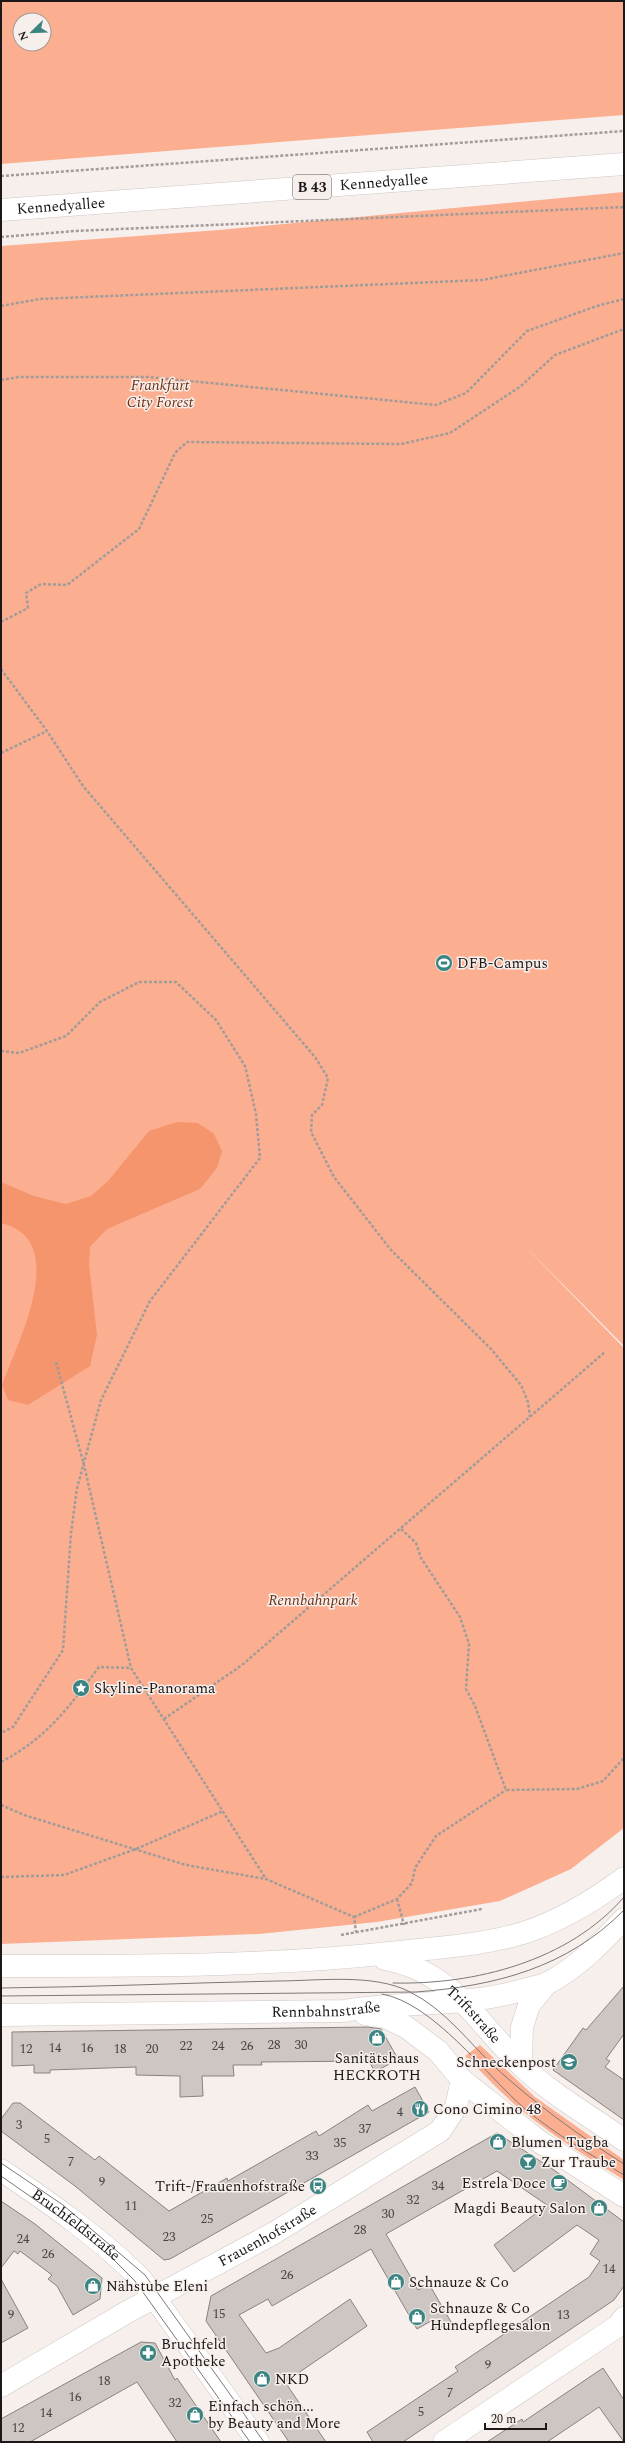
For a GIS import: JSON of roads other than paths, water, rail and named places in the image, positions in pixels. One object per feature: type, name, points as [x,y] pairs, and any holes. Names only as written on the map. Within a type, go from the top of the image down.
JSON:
[{"type":"main road","name":"Kennedyallee","points":[[1,210],[624,164]]},
{"type":"main road","points":[[1,1966],[170,1966],[368,1955],[479,1943],[526,1932],[576,1912],[624,1878]]},
{"type":"main road","name":"Rennbahnstraße","points":[[1,2015],[344,2011],[367,2007],[464,2002],[496,1997],[547,1983],[585,1958],[624,1919]]},
{"type":"main road","points":[[438,2052],[428,2032],[425,2005],[434,1976],[441,1964],[453,1954],[479,1943]]},
{"type":"main road","name":"Triftstraße","points":[[368,1955],[408,1963],[434,1976],[464,2002],[521,2065],[540,2081],[624,2140]]},
{"type":"main road","points":[[521,2065],[522,2027],[524,2020],[529,2005],[547,1983]]},
{"type":"main road","points":[[344,2011],[385,2017],[406,2028],[438,2052],[462,2080],[540,2142],[624,2196]]},
{"type":"main road","name":"Frauenhofstraße","points":[[1,2386],[155,2297],[274,2233],[440,2131],[456,2107],[462,2080]]},
{"type":"main road","name":"Bruchfeldstraße","points":[[1,2170],[59,2209],[114,2253],[141,2278],[258,2442]]},
{"type":"main road","points":[[444,2442],[618,2326],[624,2318]]},
{"type":"tram line","points":[[393,1983],[424,1983],[456,1979],[488,1974],[519,1965],[548,1953],[576,1938],[602,1919],[624,1897]]},
{"type":"tram line","points":[[1,1996],[416,1992],[474,1985],[502,1979],[554,1960],[579,1946],[602,1930],[624,1910]]},
{"type":"tram line","points":[[1,1988],[327,1979],[363,1980],[396,1986],[423,1999],[435,2008],[446,2017],[486,2059],[527,2095],[574,2131],[624,2164]]},
{"type":"tram line","points":[[382,1994],[401,2000],[420,2011],[439,2025],[458,2042],[509,2094],[536,2118],[624,2175]]},
{"type":"tram line","points":[[1,2163],[63,2205],[145,2275],[264,2442]]},
{"type":"tram line","points":[[1,2176],[74,2227],[111,2257],[135,2281],[250,2442]]},
{"type":"place","name":"DFB-Campus","points":[[444,963]]},
{"type":"place","name":"Skyline-Panorama","points":[[81,1688]]},
{"type":"place","name":"Sanitätshaus HECKROTH","points":[[377,2038]]},
{"type":"place","name":"Schneckenpost","points":[[569,2062]]},
{"type":"place","name":"Cono Cimino 48","points":[[420,2109]]},
{"type":"place","name":"Blumen Tugba","points":[[498,2142]]},
{"type":"place","name":"Zur Traube","points":[[528,2162]]},
{"type":"place","name":"Estrela Doce","points":[[559,2183]]},
{"type":"place","name":"Trift-/Frauenhofstraße","points":[[318,2186]]},
{"type":"place","name":"Magdi Beauty Salon","points":[[599,2208]]},
{"type":"place","name":"Schnauze & Co","points":[[396,2282]]},
{"type":"place","name":"Nähstube Eleni","points":[[93,2286]]},
{"type":"place","name":"Schnauze & Co Hundepflegesalon","points":[[417,2317]]},
{"type":"place","name":"Bruchfeld Apotheke","points":[[148,2353]]},
{"type":"place","name":"NKD","points":[[262,2379]]},
{"type":"place","name":"Einfach schön... by Beauty and More","points":[[195,2415]]},
{"type":"park label","name":"Frankfurt City Forest","points":[[160,394]]},
{"type":"park label","name":"Rennbahnpark","points":[[313,1600]]}]
